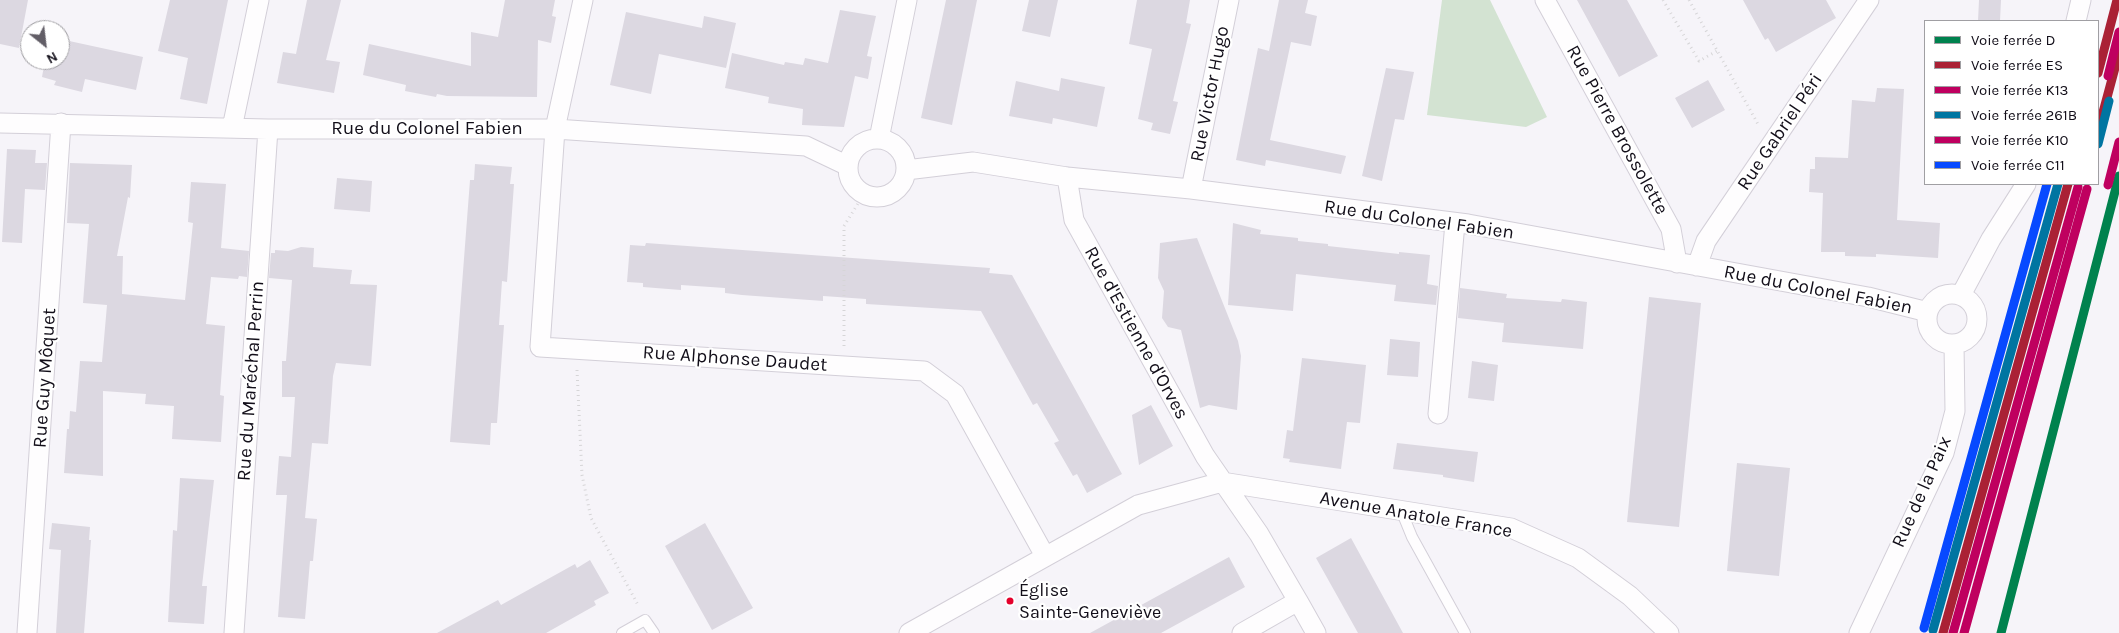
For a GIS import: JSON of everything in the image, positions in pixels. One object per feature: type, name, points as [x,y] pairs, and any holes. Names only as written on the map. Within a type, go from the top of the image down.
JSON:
[{"type":"street","points":[[232,128],[259,0]]},
{"type":"street","points":[[555,129],[583,0]]},
{"type":"street","points":[[879,140],[907,0]]},
{"type":"street","name":"Rue Victor Hugo","points":[[1191,189],[1229,0]]},
{"type":"street","name":"Rue Pierre Brossolette","points":[[1545,0],[1671,228],[1677,263]]},
{"type":"street","name":"Rue Gabriel Péri","points":[[1697,266],[1706,241],[1869,0]]},
{"type":"street","points":[[2076,20],[2081,0]]},
{"type":"street","name":"Rue du Colonel Fabien","points":[[0,123],[268,129],[555,129],[806,146],[848,166]]},
{"type":"street","name":"Rue Guy Môquet","points":[[27,633],[61,124]]},
{"type":"street","name":"Rue du Maréchal Perrin","points":[[234,633],[268,129]]},
{"type":"street","name":"Rue Alphonse Daudet","points":[[555,129],[540,347],[924,372],[955,394],[1045,556]]},
{"type":"street","points":[[879,140],[888,142],[901,153],[906,170],[904,180],[891,194],[873,197],[864,194],[852,183],[848,166],[850,158],[862,144],[879,140]]},
{"type":"street","name":"Rue du Colonel Fabien","points":[[906,170],[973,162],[1067,178],[1191,189],[1455,223],[1868,297],[1928,312]]},
{"type":"street","name":"Rue d'Estienne d'Orves","points":[[1067,178],[1074,220],[1205,456],[1259,534],[1315,633]]},
{"type":"street","points":[[1961,295],[1991,239],[2025,185]]},
{"type":"street","points":[[1438,414],[1455,223]]},
{"type":"street","points":[[1952,294],[1961,295],[1974,306],[1977,322],[1970,337],[1954,344],[1946,343],[1933,335],[1927,320],[1928,312],[1937,299],[1952,294]]},
{"type":"street","name":"Rue de la Paix","points":[[1859,633],[1944,454],[1955,411],[1954,344]]},
{"type":"street","points":[[909,633],[1138,505],[1222,482]]},
{"type":"street","name":"Avenue Anatole France","points":[[1222,482],[1511,528],[1578,558],[1630,596],[1669,633]]},
{"type":"street","points":[[1242,633],[1298,601]]},
{"type":"lane","points":[[1401,510],[1412,537],[1465,633]]},
{"type":"lane","points":[[622,633],[645,620],[654,633]]},
{"type":"path","points":[[1663,0],[1699,61],[1717,51]]},
{"type":"path","points":[[1689,0],[1770,147]]},
{"type":"path","points":[[844,366],[844,226],[864,194]]},
{"type":"path","points":[[576,349],[582,475],[591,518],[645,620]]},
{"type":"green space","points":[[1442,0],[1490,0],[1547,117],[1526,127],[1427,115]]},
{"type":"building","points":[[0,0],[28,0],[24,20],[20,20],[19,48],[0,44]]},
{"type":"building","points":[[170,0],[228,0],[207,104],[180,99],[188,58],[158,51]]},
{"type":"building","points":[[307,0],[341,0],[326,60],[340,62],[334,93],[277,83],[283,52],[296,54]]},
{"type":"building","points":[[505,0],[555,0],[552,16],[556,17],[551,43],[538,40],[537,97],[447,96],[437,94],[436,97],[405,91],[406,85],[363,75],[369,44],[471,66],[471,32],[498,37]]},
{"type":"building","points":[[946,0],[977,0],[952,125],[921,118]]},
{"type":"building","points":[[1029,0],[1058,0],[1050,37],[1022,31]]},
{"type":"building","points":[[1137,0],[1190,0],[1186,23],[1191,24],[1173,101],[1178,102],[1170,134],[1151,130],[1153,123],[1138,119],[1152,49],[1129,44]]},
{"type":"building","points":[[1279,0],[1308,0],[1305,13],[1317,16],[1311,46],[1291,42],[1270,140],[1346,156],[1341,174],[1266,160],[1265,166],[1236,160],[1258,48],[1269,51]]},
{"type":"building","points":[[1577,0],[1627,0],[1658,56],[1619,77]]},
{"type":"building","points":[[1743,0],[1826,0],[1836,18],[1776,52],[1768,38],[1765,40]]},
{"type":"building","points":[[1979,0],[2001,0],[2000,20],[1978,20]]},
{"type":"building","points":[[840,10],[876,16],[867,56],[872,57],[868,79],[855,76],[844,127],[802,125],[803,109],[768,103],[769,97],[725,88],[732,53],[784,65],[785,62],[803,65],[805,58],[828,63]]},
{"type":"building","points":[[626,12],[702,28],[704,16],[736,23],[726,68],[659,54],[651,94],[610,85]]},
{"type":"building","points":[[70,41],[143,57],[136,90],[85,79],[82,92],[54,85],[56,81],[42,77],[43,70],[70,70]]},
{"type":"building","points":[[1386,68],[1414,72],[1404,120],[1395,119],[1382,181],[1362,176]]},
{"type":"building","points":[[1061,78],[1105,87],[1097,127],[1053,118],[1052,124],[1009,116],[1016,81],[1059,91]]},
{"type":"building","points":[[1708,80],[1725,110],[1692,128],[1675,98]]},
{"type":"building","points":[[1877,88],[1904,89],[1897,220],[1940,223],[1938,258],[1876,254],[1876,257],[1845,256],[1845,252],[1821,252],[1823,193],[1809,192],[1810,169],[1815,169],[1815,157],[1848,158],[1852,100],[1875,102]]},
{"type":"building","points":[[7,149],[36,150],[35,163],[47,163],[45,190],[25,189],[22,243],[2,242]]},
{"type":"building","points":[[70,163],[132,165],[130,198],[128,197],[117,256],[123,256],[122,294],[185,300],[193,223],[188,222],[191,182],[226,184],[221,248],[249,251],[247,277],[239,276],[238,279],[211,277],[206,324],[225,326],[220,395],[224,396],[221,442],[172,439],[174,406],[145,404],[146,394],[103,391],[103,476],[64,473],[70,411],[76,412],[80,361],[102,362],[107,305],[83,303],[89,224],[67,223]]},
{"type":"building","points":[[475,164],[512,167],[510,184],[514,184],[507,282],[502,281],[499,325],[504,325],[497,423],[491,423],[490,445],[450,442],[470,180],[474,180]]},
{"type":"building","points":[[337,178],[372,181],[370,212],[334,209]]},
{"type":"building","points":[[1233,223],[1261,230],[1260,234],[1298,238],[1298,241],[1328,244],[1328,246],[1399,254],[1399,252],[1430,255],[1427,284],[1438,286],[1436,305],[1394,301],[1396,285],[1296,274],[1293,311],[1228,305]]},
{"type":"building","points":[[1197,238],[1238,341],[1241,356],[1237,410],[1209,405],[1200,408],[1181,330],[1168,327],[1162,318],[1164,291],[1158,278],[1160,243]]},
{"type":"building","points":[[646,243],[990,268],[989,273],[1012,275],[1122,474],[1087,493],[1077,474],[1073,476],[1054,443],[1059,441],[1037,403],[1033,405],[981,311],[866,304],[866,299],[823,296],[823,301],[742,295],[725,293],[725,288],[681,285],[681,290],[643,287],[643,283],[627,282],[630,245],[645,246]]},
{"type":"building","points":[[301,247],[314,248],[313,267],[352,270],[350,284],[377,285],[371,366],[336,363],[333,376],[328,444],[312,443],[305,518],[317,519],[313,561],[310,561],[305,619],[278,617],[287,495],[276,495],[279,456],[291,457],[295,397],[282,397],[282,361],[286,361],[292,280],[269,278],[271,253],[275,253],[275,250],[288,251]]},
{"type":"building","points":[[1460,288],[1507,294],[1506,298],[1561,302],[1562,299],[1587,302],[1583,349],[1502,342],[1504,323],[1458,318]]},
{"type":"building","points":[[1649,297],[1701,303],[1679,527],[1627,522]]},
{"type":"building","points":[[1390,339],[1420,342],[1418,377],[1387,375]]},
{"type":"building","points":[[1302,358],[1366,365],[1360,423],[1347,422],[1341,469],[1289,462],[1290,459],[1283,458],[1287,430],[1293,431]]},
{"type":"building","points":[[1472,361],[1498,365],[1494,401],[1468,398]]},
{"type":"building","points":[[1151,405],[1173,446],[1139,465],[1132,415]]},
{"type":"building","points":[[1397,443],[1478,452],[1474,482],[1443,477],[1443,475],[1393,469]]},
{"type":"building","points":[[1737,463],[1790,468],[1779,576],[1727,571]]},
{"type":"building","points":[[180,478],[214,480],[202,586],[207,586],[204,624],[168,622],[173,530],[177,531]]},
{"type":"building","points":[[52,523],[90,527],[89,540],[91,540],[84,633],[56,633],[61,550],[49,549]]},
{"type":"building","points":[[705,523],[753,608],[712,630],[665,546]]},
{"type":"building","points":[[1351,538],[1403,633],[1358,633],[1316,558]]},
{"type":"building","points":[[1229,557],[1245,587],[1161,633],[1090,633]]},
{"type":"building","points":[[590,560],[609,593],[594,601],[596,605],[546,633],[437,633],[498,600],[501,605],[575,564],[577,568]]},
{"type":"rail line","name":"ES","points":[[2099,69],[2117,0]]},
{"type":"rail line","name":"K13","points":[[2108,76],[2119,32]]},
{"type":"rail line","name":"ES","points":[[2099,127],[2119,53]]},
{"type":"rail line","name":"261B","points":[[2099,140],[2109,101]]},
{"type":"rail line","name":"K13","points":[[2108,185],[2119,142]]},
{"type":"rail line","name":"D","points":[[2001,633],[2119,176]]},
{"type":"rail line","name":"C11","points":[[1924,628],[2047,185]]},
{"type":"rail line","name":"261B","points":[[1933,630],[2058,185]]},
{"type":"rail line","name":"ES","points":[[1943,633],[2068,185]]},
{"type":"rail line","name":"K13","points":[[1953,633],[2078,187]]},
{"type":"rail line","name":"K10","points":[[1964,633],[2087,189]]},
{"type":"place","name":"Église Sainte-Geneviève","points":[[1010,601]]}]
